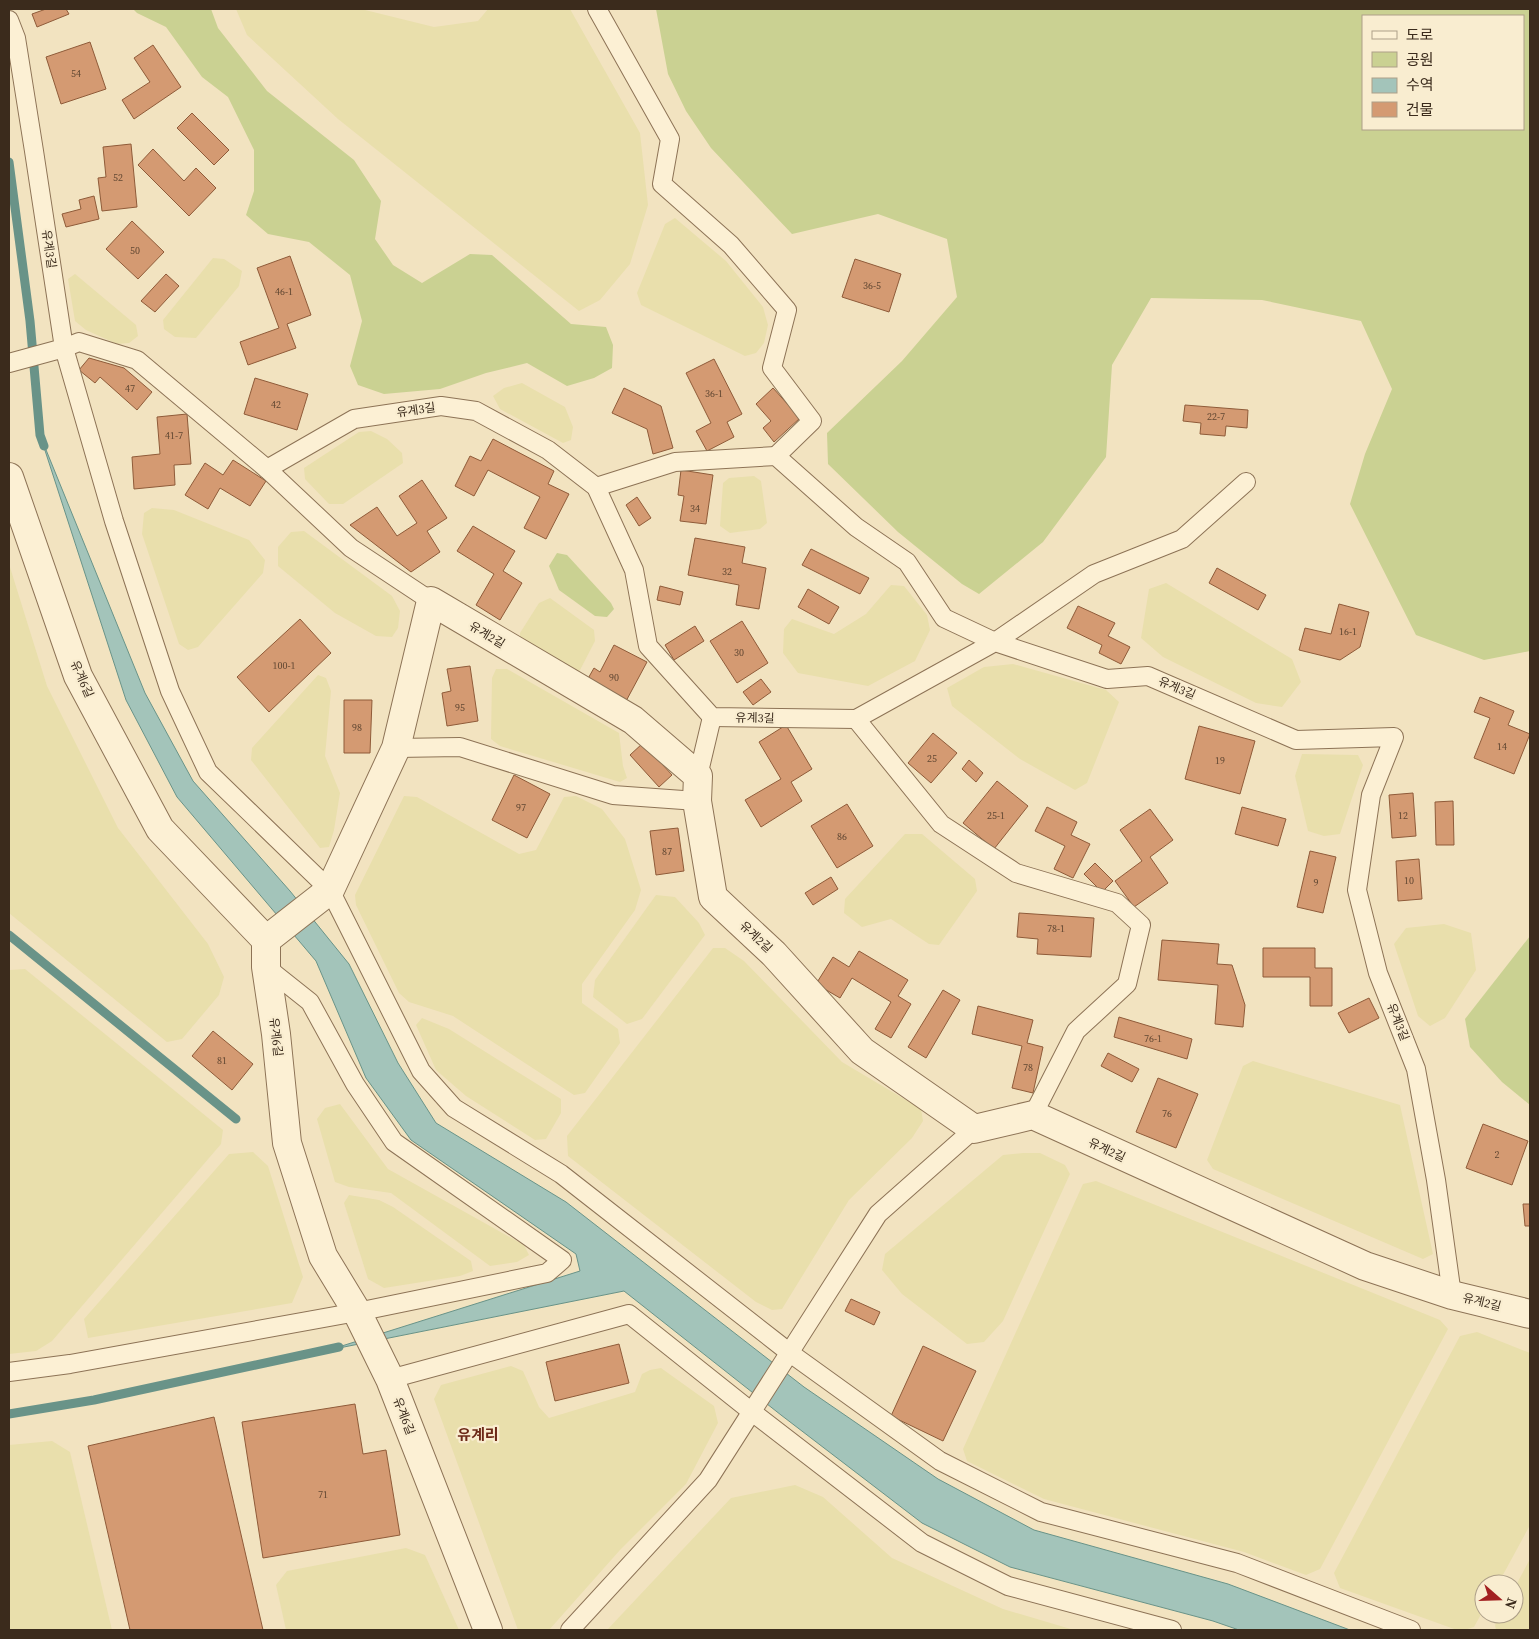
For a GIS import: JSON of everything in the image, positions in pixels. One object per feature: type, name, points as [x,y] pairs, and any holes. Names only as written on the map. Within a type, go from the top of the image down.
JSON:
[{"type":"street","name":"유계6길","points":[[9,477],[78,676],[160,829],[266,953],[288,1143],[323,1256],[358,1312],[390,1379],[488,1630]]},
{"type":"street","points":[[266,953],[330,890],[396,748],[431,601]]},
{"type":"street","name":"유계2길","points":[[431,601],[633,720],[697,788],[714,897],[774,954],[862,1051],[974,1129]]},
{"type":"street","points":[[974,1129],[1033,1116]]},
{"type":"street","name":"유계2길","points":[[1033,1116],[1365,1266],[1452,1295],[1530,1314]]},
{"type":"lane","points":[[596,487],[675,462],[776,456],[812,422],[772,368],[787,310],[731,245],[662,184],[670,139],[597,9]]},
{"type":"lane","name":"유계3길","points":[[9,20],[16,38],[64,348],[114,521],[170,691],[208,772],[330,890],[421,1071],[454,1108],[561,1174],[790,1353],[940,1461],[1041,1512],[1237,1563],[1411,1630]]},
{"type":"lane","points":[[9,363],[79,342],[137,360],[267,469],[351,548],[431,601]]},
{"type":"lane","name":"유계3길","points":[[267,469],[354,419],[441,406],[476,411],[548,450],[596,487],[634,570],[648,646],[712,717],[856,719],[995,642],[1107,679],[1148,676],[1296,740],[1394,737],[1371,795],[1356,890],[1378,973],[1416,1069],[1436,1180],[1452,1295]]},
{"type":"lane","points":[[776,456],[856,527],[907,562],[944,618],[995,642],[1094,574],[1182,539],[1246,482]]},
{"type":"lane","points":[[396,748],[460,747],[613,795],[697,788],[712,717]]},
{"type":"lane","points":[[856,719],[941,824],[1016,874],[1117,902],[1141,925],[1127,984],[1076,1031],[1033,1116]]},
{"type":"lane","points":[[9,1372],[70,1364],[358,1312],[547,1273],[562,1260],[394,1142],[355,1084],[310,1002],[266,953]]},
{"type":"lane","points":[[570,1630],[708,1480],[878,1214],[974,1129]]},
{"type":"lane","points":[[390,1379],[629,1314],[922,1543],[1008,1586],[1172,1630]]},
{"type":"shaded area","points":[[236,9],[361,9],[434,27],[478,21],[488,9],[570,9],[640,133],[648,205],[630,264],[600,300],[579,311],[338,119],[247,35]]},
{"type":"shaded area","points":[[675,218],[726,261],[763,307],[768,325],[764,343],[756,353],[745,356],[641,305],[637,293],[665,224]]},
{"type":"shaded area","points":[[213,258],[224,259],[242,271],[239,286],[196,338],[175,337],[164,329],[163,320]]},
{"type":"shaded area","points":[[75,274],[136,325],[138,336],[129,343],[117,344],[86,330],[75,321],[68,279]]},
{"type":"shaded area","points":[[522,383],[565,407],[573,427],[571,440],[563,443],[500,409],[493,396],[504,388]]},
{"type":"shaded area","points":[[371,431],[387,439],[402,453],[403,463],[343,504],[329,504],[305,479],[304,468],[359,432]]},
{"type":"shaded area","points":[[754,476],[761,481],[767,523],[760,529],[730,533],[720,526],[723,483],[729,478]]},
{"type":"shaded area","points":[[152,508],[174,510],[249,540],[265,560],[263,573],[198,647],[188,650],[179,644],[142,534],[144,513]]},
{"type":"shaded area","points":[[304,531],[392,596],[400,611],[398,628],[392,637],[376,636],[335,613],[278,566],[278,547],[291,532]]},
{"type":"shaded area","points":[[9,564],[47,686],[118,828],[208,944],[224,977],[219,995],[182,1039],[167,1042],[9,913]]},
{"type":"shaded area","points":[[1166,583],[1292,659],[1301,682],[1282,707],[1256,703],[1163,657],[1141,638],[1149,589]]},
{"type":"shaded area","points":[[891,585],[904,586],[927,615],[930,630],[915,661],[868,686],[798,673],[783,653],[784,629],[792,619],[834,634],[866,614]]},
{"type":"shaded area","points":[[550,598],[594,630],[595,641],[579,672],[568,672],[520,642],[520,633],[539,603]]},
{"type":"shaded area","points":[[1013,664],[1106,690],[1119,702],[1087,783],[1075,790],[1020,759],[952,706],[947,688],[984,667]]},
{"type":"shaded area","points":[[496,669],[507,669],[619,733],[623,766],[627,778],[620,782],[500,746],[491,739],[492,678]]},
{"type":"shaded area","points":[[318,675],[326,678],[331,691],[325,756],[340,793],[334,830],[329,847],[320,848],[251,760],[252,748]]},
{"type":"shaded area","points":[[1302,754],[1358,755],[1363,765],[1340,834],[1324,836],[1308,831],[1295,776]]},
{"type":"shaded area","points":[[404,796],[417,797],[519,854],[536,850],[564,797],[576,796],[602,809],[625,839],[641,890],[635,910],[582,984],[582,1003],[618,1029],[620,1043],[585,1093],[574,1095],[453,1016],[409,1002],[399,993],[356,905],[355,895]]},
{"type":"shaded area","points":[[905,834],[922,834],[975,879],[977,891],[939,945],[929,944],[891,919],[862,927],[844,913],[845,899]]},
{"type":"shaded area","points":[[656,895],[675,897],[699,923],[705,935],[642,1019],[627,1024],[593,997],[595,980]]},
{"type":"shaded area","points":[[1444,924],[1471,933],[1476,970],[1445,1018],[1430,1026],[1418,1016],[1394,944],[1406,928]]},
{"type":"shaded area","points":[[713,948],[725,948],[744,961],[842,1062],[921,1109],[923,1121],[912,1138],[849,1200],[782,1309],[772,1310],[756,1302],[568,1156],[567,1136]]},
{"type":"shaded area","points":[[25,969],[223,1130],[221,1144],[52,1341],[36,1351],[9,1354],[9,972],[10,970]]},
{"type":"shaded area","points":[[422,1018],[449,1029],[561,1099],[561,1113],[546,1139],[535,1140],[466,1096],[436,1070],[416,1025]]},
{"type":"shaded area","points":[[1253,1061],[1400,1105],[1433,1254],[1423,1259],[1213,1169],[1207,1160],[1243,1066]]},
{"type":"shaded area","points":[[340,1104],[388,1169],[524,1245],[529,1255],[517,1262],[490,1266],[391,1193],[349,1187],[335,1182],[317,1119],[325,1108]]},
{"type":"shaded area","points":[[253,1152],[268,1166],[303,1277],[292,1303],[88,1338],[84,1319],[229,1154]]},
{"type":"shaded area","points":[[1040,1153],[1065,1165],[1070,1174],[1003,1321],[984,1342],[967,1344],[902,1294],[882,1270],[885,1254],[1003,1155]]},
{"type":"shaded area","points":[[1096,1181],[1440,1320],[1448,1329],[1320,1569],[1306,1575],[1244,1552],[1044,1499],[967,1461],[963,1449],[1083,1184]]},
{"type":"shaded area","points":[[349,1195],[379,1200],[393,1207],[471,1261],[473,1271],[460,1276],[384,1288],[368,1279],[344,1203]]},
{"type":"shaded area","points":[[1477,1332],[1530,1353],[1530,1525],[1503,1574],[1474,1574],[1474,1624],[1476,1624],[1474,1627],[1464,1630],[1457,1630],[1340,1588],[1334,1573],[1460,1336]]},
{"type":"shaded area","points":[[511,1366],[523,1371],[539,1407],[549,1418],[635,1392],[642,1374],[661,1368],[714,1406],[718,1423],[686,1484],[620,1550],[549,1630],[518,1630],[434,1399],[441,1385]]},
{"type":"shaded area","points":[[52,1441],[70,1452],[112,1630],[9,1630],[9,1445]]},
{"type":"shaded area","points":[[795,1485],[823,1497],[892,1558],[1003,1609],[1074,1630],[607,1630],[731,1498]]},
{"type":"shaded area","points":[[406,1548],[425,1555],[459,1630],[286,1630],[276,1585],[287,1571]]},
{"type":"shaded area","points":[[1530,1559],[1530,1630],[1496,1630],[1496,1624],[1524,1624],[1524,1574],[1522,1574]]},
{"type":"green space","points":[[133,9],[211,9],[218,28],[267,91],[354,160],[381,201],[375,239],[393,265],[422,283],[470,254],[492,255],[571,324],[606,327],[613,345],[612,368],[594,378],[567,386],[527,363],[486,373],[440,389],[384,394],[358,385],[350,366],[362,321],[350,275],[309,242],[268,234],[246,215],[254,191],[254,150],[228,97],[202,77],[166,27],[137,13]]},
{"type":"green space","points":[[656,9],[1530,9],[1530,651],[1484,660],[1416,635],[1350,504],[1365,454],[1392,389],[1361,321],[1262,300],[1151,298],[1112,365],[1106,457],[1043,542],[979,594],[962,584],[898,532],[828,464],[827,433],[902,361],[957,297],[947,239],[878,214],[792,234],[711,148],[686,111],[668,74]]},
{"type":"green space","points":[[557,553],[567,555],[611,603],[614,609],[607,617],[595,616],[559,590],[549,566]]},
{"type":"green space","points":[[1530,936],[1530,1105],[1502,1082],[1470,1047],[1465,1019]]},
{"type":"water","points":[[40,435],[145,693],[193,781],[290,891],[349,964],[398,1063],[436,1123],[566,1202],[804,1387],[938,1479],[1034,1530],[1228,1584],[1350,1630],[1239,1630],[1213,1621],[1010,1567],[922,1523],[624,1291],[329,1350],[580,1271],[576,1254],[411,1140],[366,1078],[316,961],[177,797],[126,700]]},
{"type":"building","points":[[46,9],[66,9],[69,14],[37,27],[32,14]]},
{"type":"building","points":[[90,42],[106,89],[61,104],[46,57]]},
{"type":"building","points":[[153,45],[181,87],[134,119],[122,100],[150,82],[134,58]]},
{"type":"building","points":[[192,113],[229,150],[214,165],[177,128]]},
{"type":"building","points":[[131,144],[137,207],[102,211],[98,178],[106,177],[103,147]]},
{"type":"building","points":[[153,149],[184,181],[196,168],[216,188],[189,216],[138,165]]},
{"type":"building","points":[[94,196],[99,219],[66,227],[62,214],[81,209],[79,200]]},
{"type":"building","points":[[132,221],[164,252],[138,279],[106,249]]},
{"type":"building","points":[[290,256],[311,315],[287,324],[296,348],[248,365],[240,342],[279,328],[257,268]]},
{"type":"building","points":[[855,259],[901,274],[889,312],[842,297]]},
{"type":"building","points":[[166,274],[179,286],[155,312],[141,301]]},
{"type":"building","points":[[89,358],[124,368],[152,392],[137,410],[100,377],[95,383],[79,370]]},
{"type":"building","points":[[714,359],[742,414],[727,422],[734,437],[707,451],[696,431],[711,423],[686,373]]},
{"type":"building","points":[[255,378],[308,394],[297,430],[244,414]]},
{"type":"building","points":[[624,388],[661,406],[673,448],[653,454],[647,429],[612,413]]},
{"type":"building","points":[[773,388],[800,418],[774,442],[763,428],[771,421],[756,404]]},
{"type":"building","points":[[1185,405],[1248,410],[1247,428],[1226,426],[1225,436],[1200,434],[1201,423],[1183,421]]},
{"type":"building","points":[[187,414],[191,464],[174,465],[175,485],[134,489],[132,457],[160,454],[157,417]]},
{"type":"building","points":[[493,439],[554,471],[548,484],[569,494],[546,539],[524,528],[540,497],[488,470],[474,496],[455,486],[470,456],[481,461]]},
{"type":"building","points":[[233,460],[266,481],[250,506],[220,488],[208,509],[185,495],[205,463],[223,475]]},
{"type":"building","points":[[681,470],[713,475],[706,524],[680,521],[684,496],[678,495]]},
{"type":"building","points":[[422,480],[447,518],[427,531],[440,552],[411,572],[350,525],[377,507],[397,536],[417,523],[399,496]]},
{"type":"building","points":[[637,497],[651,518],[639,526],[626,505]]},
{"type":"building","points":[[473,526],[515,551],[503,571],[522,583],[500,620],[476,605],[494,574],[457,551]]},
{"type":"building","points":[[695,538],[745,547],[742,563],[766,568],[759,609],[736,605],[739,585],[688,575]]},
{"type":"building","points":[[811,549],[869,578],[860,594],[802,565]]},
{"type":"building","points":[[1217,568],[1266,595],[1258,610],[1209,583]]},
{"type":"building","points":[[660,586],[683,592],[680,605],[657,600]]},
{"type":"building","points":[[808,589],[839,607],[829,624],[798,607]]},
{"type":"building","points":[[1339,604],[1369,612],[1360,647],[1340,660],[1299,650],[1305,628],[1331,634]]},
{"type":"building","points":[[1078,606],[1115,623],[1108,636],[1130,647],[1121,664],[1099,653],[1102,645],[1067,628]]},
{"type":"building","points":[[300,619],[331,653],[269,712],[237,677]]},
{"type":"building","points":[[742,621],[768,663],[737,683],[710,641]]},
{"type":"building","points":[[695,626],[704,641],[674,660],[665,645]]},
{"type":"building","points":[[614,645],[647,662],[625,703],[586,682],[594,668],[600,672]]},
{"type":"building","points":[[470,666],[478,721],[447,726],[442,693],[451,691],[447,669]]},
{"type":"building","points":[[761,679],[771,692],[753,705],[743,692]]},
{"type":"building","points":[[1480,697],[1514,711],[1508,725],[1530,734],[1514,774],[1474,758],[1490,718],[1474,712]]},
{"type":"building","points":[[344,700],[372,700],[370,753],[344,753]]},
{"type":"building","points":[[786,725],[812,769],[791,782],[802,801],[761,827],[745,800],[781,779],[759,742]]},
{"type":"building","points":[[1199,726],[1255,741],[1240,794],[1185,779]]},
{"type":"building","points":[[933,733],[957,753],[931,783],[908,763]]},
{"type":"building","points":[[643,743],[672,775],[659,787],[630,755]]},
{"type":"building","points":[[969,760],[983,773],[976,782],[962,769]]},
{"type":"building","points":[[514,775],[550,794],[527,838],[492,820]]},
{"type":"building","points":[[997,781],[1028,806],[994,849],[963,823]]},
{"type":"building","points":[[1413,793],[1416,836],[1392,838],[1389,795]]},
{"type":"building","points":[[1453,801],[1454,845],[1436,845],[1435,802]]},
{"type":"building","points":[[847,804],[873,846],[837,868],[811,826]]},
{"type":"building","points":[[1047,807],[1077,822],[1071,835],[1090,844],[1073,878],[1054,869],[1065,846],[1035,831]]},
{"type":"building","points":[[1242,807],[1286,819],[1278,846],[1235,834]]},
{"type":"building","points":[[1150,809],[1173,840],[1150,857],[1168,883],[1134,907],[1115,881],[1142,861],[1120,830]]},
{"type":"building","points":[[678,828],[684,871],[656,875],[650,831]]},
{"type":"building","points":[[1310,851],[1336,857],[1323,913],[1297,907]]},
{"type":"building","points":[[1419,859],[1422,899],[1398,901],[1396,861]]},
{"type":"building","points":[[1095,863],[1113,881],[1102,892],[1084,874]]},
{"type":"building","points":[[831,877],[838,889],[813,905],[805,893]]},
{"type":"building","points":[[1019,913],[1094,918],[1091,957],[1037,954],[1038,939],[1017,937]]},
{"type":"building","points":[[1162,940],[1219,944],[1217,964],[1232,965],[1245,1005],[1243,1027],[1215,1024],[1218,985],[1158,980]]},
{"type":"building","points":[[1263,948],[1315,948],[1315,968],[1332,968],[1332,1006],[1310,1006],[1310,977],[1263,977]]},
{"type":"building","points":[[859,951],[908,980],[898,996],[911,1004],[891,1038],[875,1029],[891,1002],[852,978],[840,998],[816,984],[833,957],[849,967]]},
{"type":"building","points":[[943,990],[960,1000],[926,1058],[908,1047]]},
{"type":"building","points":[[1369,998],[1379,1018],[1349,1033],[1338,1013]]},
{"type":"building","points":[[978,1006],[1033,1020],[1027,1043],[1043,1047],[1033,1093],[1012,1088],[1022,1046],[972,1034]]},
{"type":"building","points":[[1119,1017],[1192,1039],[1187,1059],[1114,1037]]},
{"type":"building","points":[[213,1031],[253,1064],[232,1090],[192,1056]]},
{"type":"building","points":[[1108,1053],[1139,1069],[1132,1082],[1101,1066]]},
{"type":"building","points":[[1158,1078],[1198,1094],[1176,1148],[1136,1132]]},
{"type":"building","points":[[1483,1124],[1528,1141],[1512,1185],[1466,1168]]},
{"type":"building","points":[[1523,1204],[1530,1204],[1530,1226],[1525,1226]]},
{"type":"building","points":[[851,1299],[880,1312],[874,1325],[845,1311]]},
{"type":"building","points":[[619,1344],[629,1383],[555,1401],[546,1362]]},
{"type":"building","points":[[923,1346],[976,1371],[943,1441],[891,1416]]},
{"type":"building","points":[[355,1404],[363,1454],[386,1450],[400,1535],[263,1558],[242,1422]]},
{"type":"building","points":[[214,1417],[263,1630],[130,1630],[88,1446]]},
{"type":"waterway","points":[[9,162],[30,321],[40,435],[44,446]]},
{"type":"waterway","points":[[9,935],[236,1119]]},
{"type":"waterway","points":[[9,1414],[94,1400],[339,1347]]},
{"type":"district","name":"유계리","points":[[478,1435]]}]
